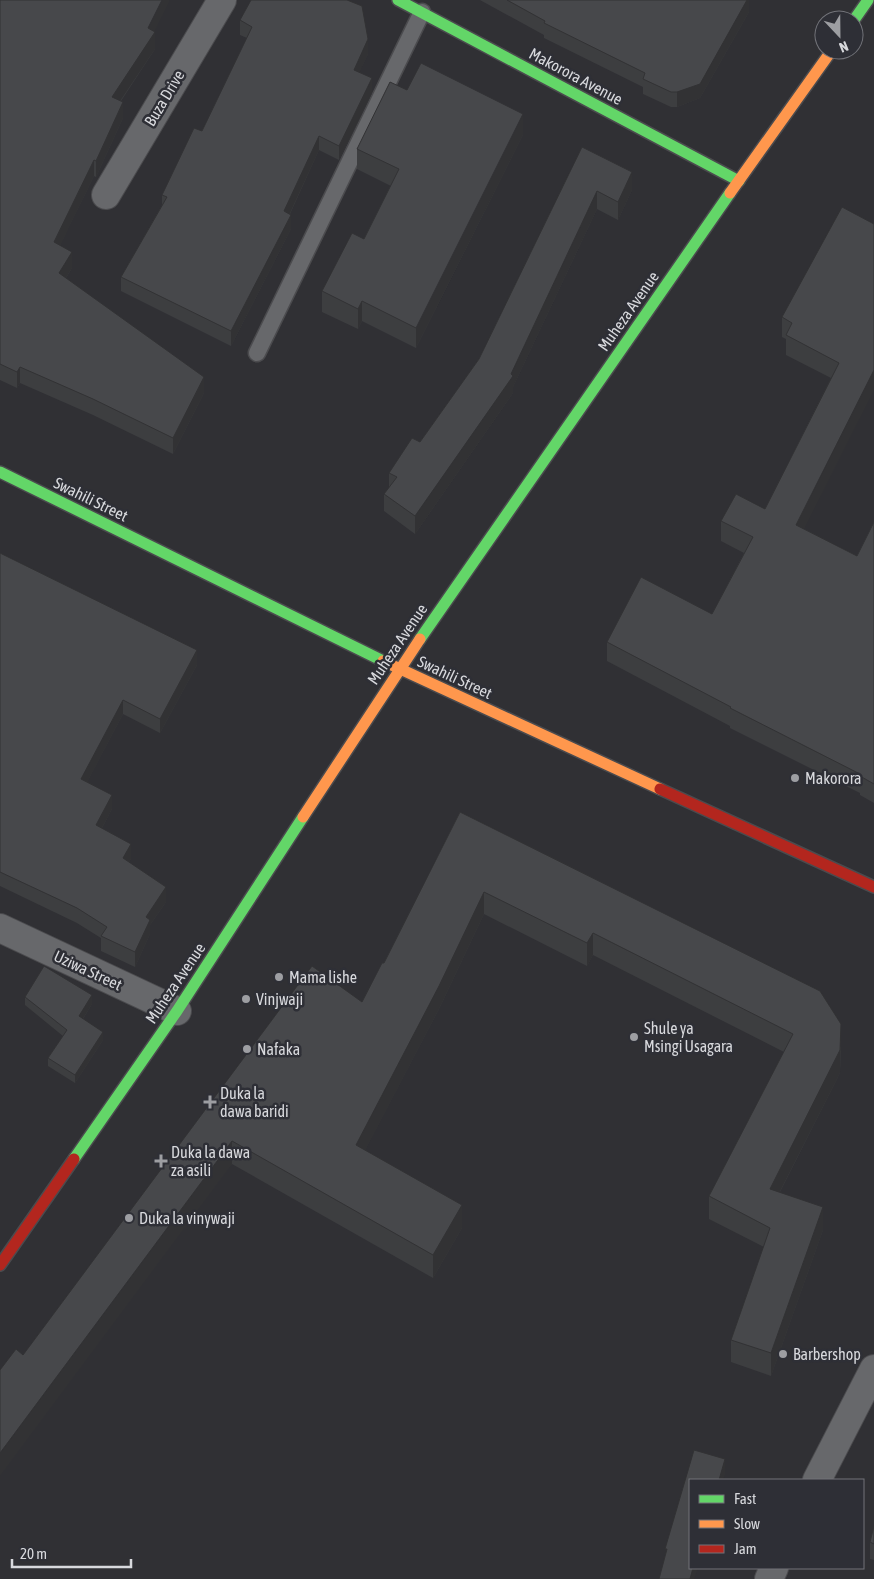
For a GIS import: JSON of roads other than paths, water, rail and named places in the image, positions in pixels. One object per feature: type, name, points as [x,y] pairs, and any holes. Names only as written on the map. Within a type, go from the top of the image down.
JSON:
[{"type":"street","name":"Buza Drive","points":[[106,195],[222,0]]},
{"type":"street","name":"Makorora Avenue","points":[[398,0],[739,181]]},
{"type":"street","name":"Muheza Avenue","points":[[0,1265],[177,1011],[399,669],[825,60]]},
{"type":"street","name":"Swahili Street","points":[[0,472],[399,669],[874,887]]},
{"type":"street","name":"Uziwa Street","points":[[0,928],[177,1011]]},
{"type":"street","points":[[819,1479],[874,1369]]},
{"type":"lane","points":[[257,353],[422,12]]},
{"type":"place","name":"Makorora","points":[[795,778]]},
{"type":"place","name":"Mama lishe","points":[[279,977]]},
{"type":"place","name":"Vinjwaji","points":[[246,999]]},
{"type":"place","name":"Shule ya Msingi Usagara","points":[[634,1037]]},
{"type":"place","name":"Nafaka","points":[[247,1049]]},
{"type":"place","name":"Duka la dawa baridi","points":[[210,1102]]},
{"type":"place","name":"Duka la dawa za asili","points":[[161,1161]]},
{"type":"place","name":"Duka la vinywaji","points":[[129,1218]]},
{"type":"place","name":"Barbershop","points":[[783,1354]]}]
